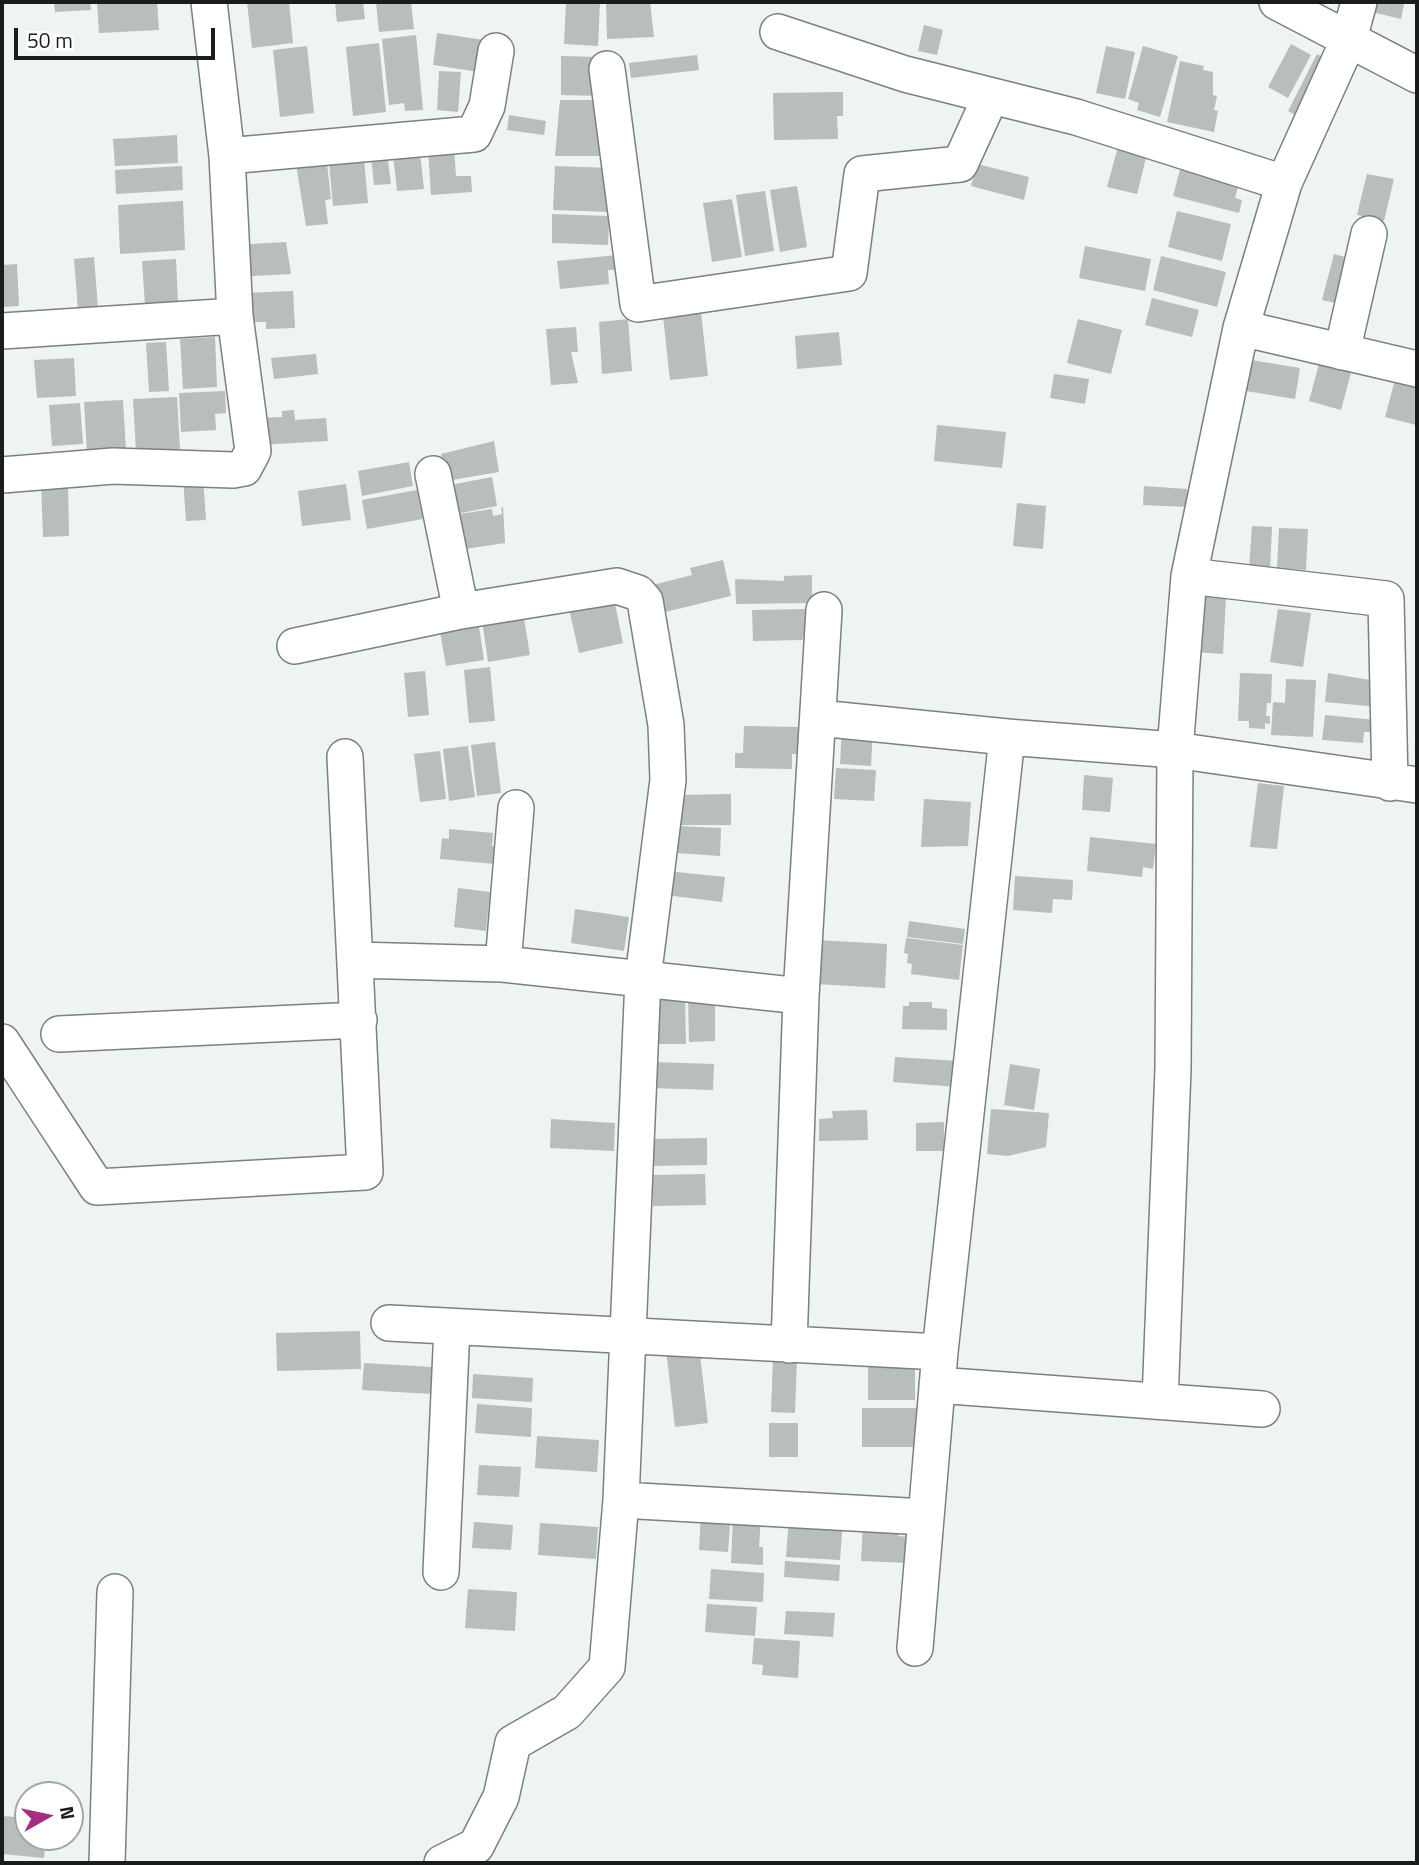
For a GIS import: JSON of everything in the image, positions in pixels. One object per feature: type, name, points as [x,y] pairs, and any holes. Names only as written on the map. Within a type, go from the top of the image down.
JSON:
[{"type":"street","points":[[2,475],[113,467],[244,468],[253,451],[235,316],[227,156],[209,2]]},
{"type":"street","points":[[1277,2],[1417,75]]},
{"type":"street","points":[[1160,1401],[1173,1069],[1175,750],[1189,576],[1241,328],[1284,183],[1349,39],[1359,2]]},
{"type":"street","points":[[778,32],[905,74],[1076,117],[1284,183]]},
{"type":"street","points":[[227,156],[474,134],[488,106],[496,51]]},
{"type":"street","points":[[607,69],[638,303],[849,273],[862,174],[961,164],[991,96]]},
{"type":"street","points":[[1342,352],[1369,234]]},
{"type":"street","points":[[2,331],[235,316]]},
{"type":"street","points":[[1241,328],[1417,369]]},
{"type":"street","points":[[433,474],[461,611]]},
{"type":"street","points":[[819,718],[1175,750],[1404,784],[1386,599],[1189,576]]},
{"type":"street","points":[[295,646],[461,611],[617,586],[638,593],[645,601],[666,725],[668,780],[643,978],[630,1338],[621,1500],[607,1667],[567,1712],[513,1743],[501,1797],[476,1846],[442,1863]]},
{"type":"street","points":[[789,1345],[801,996],[824,610]]},
{"type":"street","points":[[915,1648],[939,1368],[1007,737]]},
{"type":"street","points":[[2,1042],[97,1187],[365,1172],[345,757]]},
{"type":"street","points":[[503,964],[516,808]]},
{"type":"street","points":[[355,960],[503,964],[801,996]]},
{"type":"street","points":[[59,1034],[359,1020]]},
{"type":"street","points":[[389,1323],[789,1345],[1160,1401],[1262,1409]]},
{"type":"street","points":[[441,1572],[452,1326]]},
{"type":"street","points":[[621,1500],[925,1517]]},
{"type":"street","points":[[107,1863],[115,1592]]},
{"type":"building","points":[[54,2],[90,2],[91,10],[55,12]]},
{"type":"building","points":[[97,2],[157,2],[159,30],[99,33]]},
{"type":"building","points":[[247,2],[289,2],[293,43],[252,48]]},
{"type":"building","points":[[335,2],[363,2],[365,19],[337,22]]},
{"type":"building","points":[[376,2],[411,2],[414,29],[379,32]]},
{"type":"building","points":[[566,2],[600,2],[598,46],[564,44]]},
{"type":"building","points":[[606,2],[650,2],[654,37],[607,39]]},
{"type":"building","points":[[1366,2],[1404,4],[1401,19],[1364,10]]},
{"type":"building","points":[[924,25],[943,30],[937,55],[918,51]]},
{"type":"building","points":[[437,33],[484,40],[479,72],[433,65]]},
{"type":"building","points":[[416,35],[423,110],[405,111],[404,103],[389,105],[382,39]]},
{"type":"building","points":[[379,43],[386,112],[353,116],[346,47]]},
{"type":"building","points":[[1291,44],[1311,55],[1288,98],[1268,87]]},
{"type":"building","points":[[307,46],[314,113],[280,117],[273,50]]},
{"type":"building","points":[[1106,46],[1135,52],[1125,99],[1096,93]]},
{"type":"building","points":[[1143,46],[1178,56],[1160,117],[1137,110],[1139,103],[1128,99]]},
{"type":"building","points":[[1317,54],[1334,63],[1304,120],[1288,111]]},
{"type":"building","points":[[697,55],[699,70],[631,78],[629,63]]},
{"type":"building","points":[[561,56],[601,57],[601,96],[561,95]]},
{"type":"building","points":[[1180,61],[1204,66],[1203,70],[1213,72],[1213,95],[1217,96],[1214,110],[1218,111],[1214,132],[1167,122]]},
{"type":"building","points":[[439,71],[461,72],[458,112],[437,110]]},
{"type":"building","points":[[843,92],[843,116],[837,116],[838,139],[774,140],[773,93]]},
{"type":"building","points":[[560,100],[603,100],[603,156],[555,156]]},
{"type":"building","points":[[509,115],[546,121],[544,135],[507,130]]},
{"type":"building","points":[[177,135],[178,163],[115,166],[113,139]]},
{"type":"building","points":[[1119,143],[1148,150],[1137,194],[1107,187]]},
{"type":"building","points":[[419,144],[424,189],[397,191],[392,146]]},
{"type":"building","points":[[386,146],[391,184],[374,185],[370,148]]},
{"type":"building","points":[[454,147],[456,176],[471,176],[472,192],[431,195],[428,149]]},
{"type":"building","points":[[363,148],[368,203],[333,206],[328,151]]},
{"type":"building","points":[[326,155],[331,199],[325,200],[328,224],[306,226],[295,158]]},
{"type":"building","points":[[1183,158],[1239,183],[1235,198],[1242,200],[1239,213],[1173,196]]},
{"type":"building","points":[[977,164],[1029,177],[1024,200],[971,186]]},
{"type":"building","points":[[182,166],[183,190],[116,194],[115,170]]},
{"type":"building","points":[[555,166],[610,168],[609,212],[553,210]]},
{"type":"building","points":[[1367,174],[1394,179],[1384,221],[1357,215]]},
{"type":"building","points":[[797,186],[807,247],[780,252],[770,190]]},
{"type":"building","points":[[765,191],[774,251],[745,256],[736,195]]},
{"type":"building","points":[[732,199],[742,257],[712,262],[703,203]]},
{"type":"building","points":[[183,201],[185,250],[120,254],[118,205]]},
{"type":"building","points":[[1177,211],[1231,224],[1222,261],[1168,247]]},
{"type":"building","points":[[552,214],[609,216],[608,245],[552,243]]},
{"type":"building","points":[[286,242],[291,274],[235,277],[233,245]]},
{"type":"building","points":[[1085,246],[1151,259],[1145,291],[1079,278]]},
{"type":"building","points":[[1334,254],[1352,259],[1340,304],[1322,300]]},
{"type":"building","points":[[617,255],[619,270],[608,270],[609,284],[560,289],[557,261]]},
{"type":"building","points":[[1161,256],[1226,272],[1217,307],[1153,290]]},
{"type":"building","points":[[94,257],[98,308],[78,310],[74,259]]},
{"type":"building","points":[[176,259],[178,302],[145,305],[142,261]]},
{"type":"building","points":[[17,264],[19,306],[2,307],[2,265]]},
{"type":"building","points":[[293,291],[295,328],[266,329],[266,322],[247,322],[245,293]]},
{"type":"building","points":[[1152,298],[1199,310],[1192,337],[1145,325]]},
{"type":"building","points":[[700,303],[708,376],[670,380],[662,307]]},
{"type":"building","points":[[628,319],[632,371],[602,374],[599,322]]},
{"type":"building","points":[[1078,319],[1122,330],[1111,374],[1067,363]]},
{"type":"building","points":[[576,327],[578,352],[571,352],[578,383],[551,385],[546,329]]},
{"type":"building","points":[[839,332],[842,365],[797,369],[795,336]]},
{"type":"building","points":[[215,337],[217,387],[183,389],[180,339]]},
{"type":"building","points":[[166,342],[169,391],[149,392],[146,343]]},
{"type":"building","points":[[316,354],[318,374],[274,379],[271,358]]},
{"type":"building","points":[[74,358],[76,396],[37,398],[34,360]]},
{"type":"building","points":[[1245,359],[1300,368],[1295,399],[1240,390]]},
{"type":"building","points":[[1320,360],[1352,369],[1341,410],[1309,401]]},
{"type":"building","points":[[1054,374],[1089,379],[1085,404],[1050,398]]},
{"type":"building","points":[[1396,376],[1417,381],[1416,425],[1385,417]]},
{"type":"building","points":[[225,391],[226,413],[215,414],[216,430],[181,432],[179,393]]},
{"type":"building","points":[[177,397],[180,449],[136,451],[133,399]]},
{"type":"building","points":[[123,400],[126,450],[87,453],[84,402]]},
{"type":"building","points":[[80,403],[83,444],[52,446],[49,405]]},
{"type":"building","points":[[294,410],[295,420],[326,418],[328,441],[261,445],[259,418],[282,417],[282,411]]},
{"type":"building","points":[[937,425],[1006,432],[1002,468],[934,461]]},
{"type":"building","points":[[494,441],[499,472],[446,481],[441,454]]},
{"type":"building","points":[[409,462],[413,486],[362,496],[358,471]]},
{"type":"building","points":[[203,477],[206,520],[186,521],[183,478]]},
{"type":"building","points":[[492,477],[497,506],[456,514],[450,485]]},
{"type":"building","points":[[68,482],[69,536],[43,537],[41,483]]},
{"type":"building","points":[[346,484],[351,520],[302,526],[298,491]]},
{"type":"building","points":[[1144,486],[1187,489],[1187,507],[1143,505]]},
{"type":"building","points":[[417,490],[423,519],[367,529],[362,500]]},
{"type":"building","points":[[1017,503],[1046,506],[1043,549],[1013,546]]},
{"type":"building","points":[[503,507],[505,543],[459,550],[453,515],[492,509],[493,516],[502,514]]},
{"type":"building","points":[[1252,526],[1272,527],[1270,571],[1249,569]]},
{"type":"building","points":[[1279,528],[1308,529],[1306,570],[1277,568]]},
{"type":"building","points":[[723,560],[731,596],[657,614],[649,586],[692,575],[690,568]]},
{"type":"building","points":[[812,575],[812,603],[736,604],[735,579],[784,581],[784,576]]},
{"type":"building","points":[[613,594],[623,643],[579,653],[568,604]]},
{"type":"building","points":[[1198,595],[1226,596],[1223,654],[1195,652]]},
{"type":"building","points":[[808,609],[809,630],[802,640],[753,641],[752,610]]},
{"type":"building","points":[[1278,609],[1311,613],[1303,667],[1270,662]]},
{"type":"building","points":[[477,613],[484,660],[446,666],[438,620]]},
{"type":"building","points":[[523,613],[530,655],[488,662],[482,620]]},
{"type":"building","points":[[490,667],[495,721],[469,723],[464,670]]},
{"type":"building","points":[[425,671],[429,715],[408,717],[404,673]]},
{"type":"building","points":[[1240,673],[1272,674],[1271,703],[1267,703],[1266,716],[1270,716],[1270,724],[1265,723],[1265,729],[1249,728],[1249,721],[1238,721]]},
{"type":"building","points":[[1328,673],[1370,680],[1379,707],[1325,702]]},
{"type":"building","points":[[1286,679],[1316,680],[1313,737],[1271,735],[1273,702],[1285,703]]},
{"type":"building","points":[[1325,715],[1376,720],[1375,732],[1364,732],[1363,743],[1322,740]]},
{"type":"building","points":[[744,726],[800,727],[799,754],[792,754],[792,769],[735,768],[735,753],[743,753]]},
{"type":"building","points":[[842,727],[873,729],[871,766],[840,764]]},
{"type":"building","points":[[495,742],[501,793],[477,796],[471,745]]},
{"type":"building","points":[[468,746],[475,797],[449,801],[443,749]]},
{"type":"building","points":[[440,751],[446,799],[420,802],[414,754]]},
{"type":"building","points":[[836,768],[876,770],[874,801],[834,799]]},
{"type":"building","points":[[1084,775],[1113,778],[1110,812],[1082,810]]},
{"type":"building","points":[[1258,783],[1284,786],[1277,849],[1250,847]]},
{"type":"building","points":[[731,794],[731,825],[680,825],[679,795]]},
{"type":"building","points":[[924,799],[971,802],[968,846],[921,847]]},
{"type":"building","points":[[679,826],[721,828],[720,856],[677,853]]},
{"type":"building","points":[[449,829],[493,833],[492,846],[497,846],[495,864],[440,859],[442,838],[449,839]]},
{"type":"building","points":[[1090,837],[1156,844],[1153,869],[1143,867],[1142,877],[1087,871]]},
{"type":"building","points":[[667,871],[725,877],[722,902],[665,895]]},
{"type":"building","points":[[1015,876],[1073,880],[1072,900],[1053,899],[1052,913],[1013,910]]},
{"type":"building","points":[[458,888],[490,892],[486,931],[454,927]]},
{"type":"building","points":[[575,909],[629,917],[624,951],[571,943]]},
{"type":"building","points":[[909,921],[965,929],[963,944],[907,937]]},
{"type":"building","points":[[906,938],[963,945],[959,980],[911,974],[912,964],[907,963],[908,954],[904,953]]},
{"type":"building","points":[[818,940],[887,944],[885,988],[816,984]]},
{"type":"building","points":[[688,996],[715,996],[715,1041],[689,1042]]},
{"type":"building","points":[[656,999],[685,999],[686,1044],[657,1044]]},
{"type":"building","points":[[909,1002],[932,1002],[932,1008],[947,1009],[947,1030],[902,1029],[903,1006],[909,1006]]},
{"type":"building","points":[[895,1057],[958,1061],[957,1087],[893,1082]]},
{"type":"building","points":[[652,1062],[714,1064],[713,1090],[651,1088]]},
{"type":"building","points":[[1010,1064],[1040,1069],[1034,1110],[1004,1105]]},
{"type":"building","points":[[991,1109],[1049,1113],[1046,1147],[1008,1156],[987,1154]]},
{"type":"building","points":[[867,1110],[868,1140],[819,1141],[819,1119],[833,1118],[832,1111]]},
{"type":"building","points":[[551,1119],[615,1123],[614,1151],[550,1148]]},
{"type":"building","points":[[944,1122],[944,1151],[916,1151],[916,1123]]},
{"type":"building","points":[[707,1138],[707,1165],[649,1166],[648,1139]]},
{"type":"building","points":[[705,1174],[706,1205],[653,1206],[652,1175]]},
{"type":"building","points":[[360,1331],[361,1369],[277,1371],[276,1333]]},
{"type":"building","points":[[699,1346],[708,1423],[675,1427],[666,1350]]},
{"type":"building","points":[[773,1359],[797,1359],[795,1413],[771,1412]]},
{"type":"building","points":[[364,1363],[433,1367],[432,1394],[362,1390]]},
{"type":"building","points":[[868,1363],[915,1363],[915,1400],[868,1400]]},
{"type":"building","points":[[473,1374],[533,1378],[532,1402],[472,1398]]},
{"type":"building","points":[[477,1404],[532,1408],[531,1437],[475,1433]]},
{"type":"building","points":[[862,1408],[917,1408],[918,1447],[862,1447]]},
{"type":"building","points":[[769,1423],[798,1423],[798,1457],[769,1457]]},
{"type":"building","points":[[537,1436],[599,1440],[597,1472],[535,1468]]},
{"type":"building","points":[[479,1465],[521,1467],[519,1497],[477,1495]]},
{"type":"building","points":[[701,1511],[731,1512],[728,1552],[699,1550]]},
{"type":"building","points":[[733,1516],[761,1518],[759,1547],[763,1547],[763,1565],[731,1563]]},
{"type":"building","points":[[789,1517],[843,1520],[840,1560],[786,1557]]},
{"type":"building","points":[[474,1522],[513,1525],[511,1550],[472,1548]]},
{"type":"building","points":[[540,1523],[598,1527],[596,1559],[538,1555]]},
{"type":"building","points":[[863,1524],[898,1526],[898,1536],[911,1537],[909,1563],[861,1561]]},
{"type":"building","points":[[785,1561],[840,1565],[839,1581],[784,1577]]},
{"type":"building","points":[[711,1569],[764,1573],[763,1602],[709,1599]]},
{"type":"building","points":[[468,1589],[517,1592],[515,1631],[465,1628]]},
{"type":"building","points":[[707,1604],[757,1607],[755,1636],[705,1632]]},
{"type":"building","points":[[786,1611],[835,1613],[833,1637],[784,1634]]},
{"type":"building","points":[[754,1638],[800,1641],[798,1678],[762,1675],[763,1665],[752,1664]]},
{"type":"building","points":[[2,1816],[14,1817],[14,1851],[45,1851],[44,1858],[2,1854]]}]
